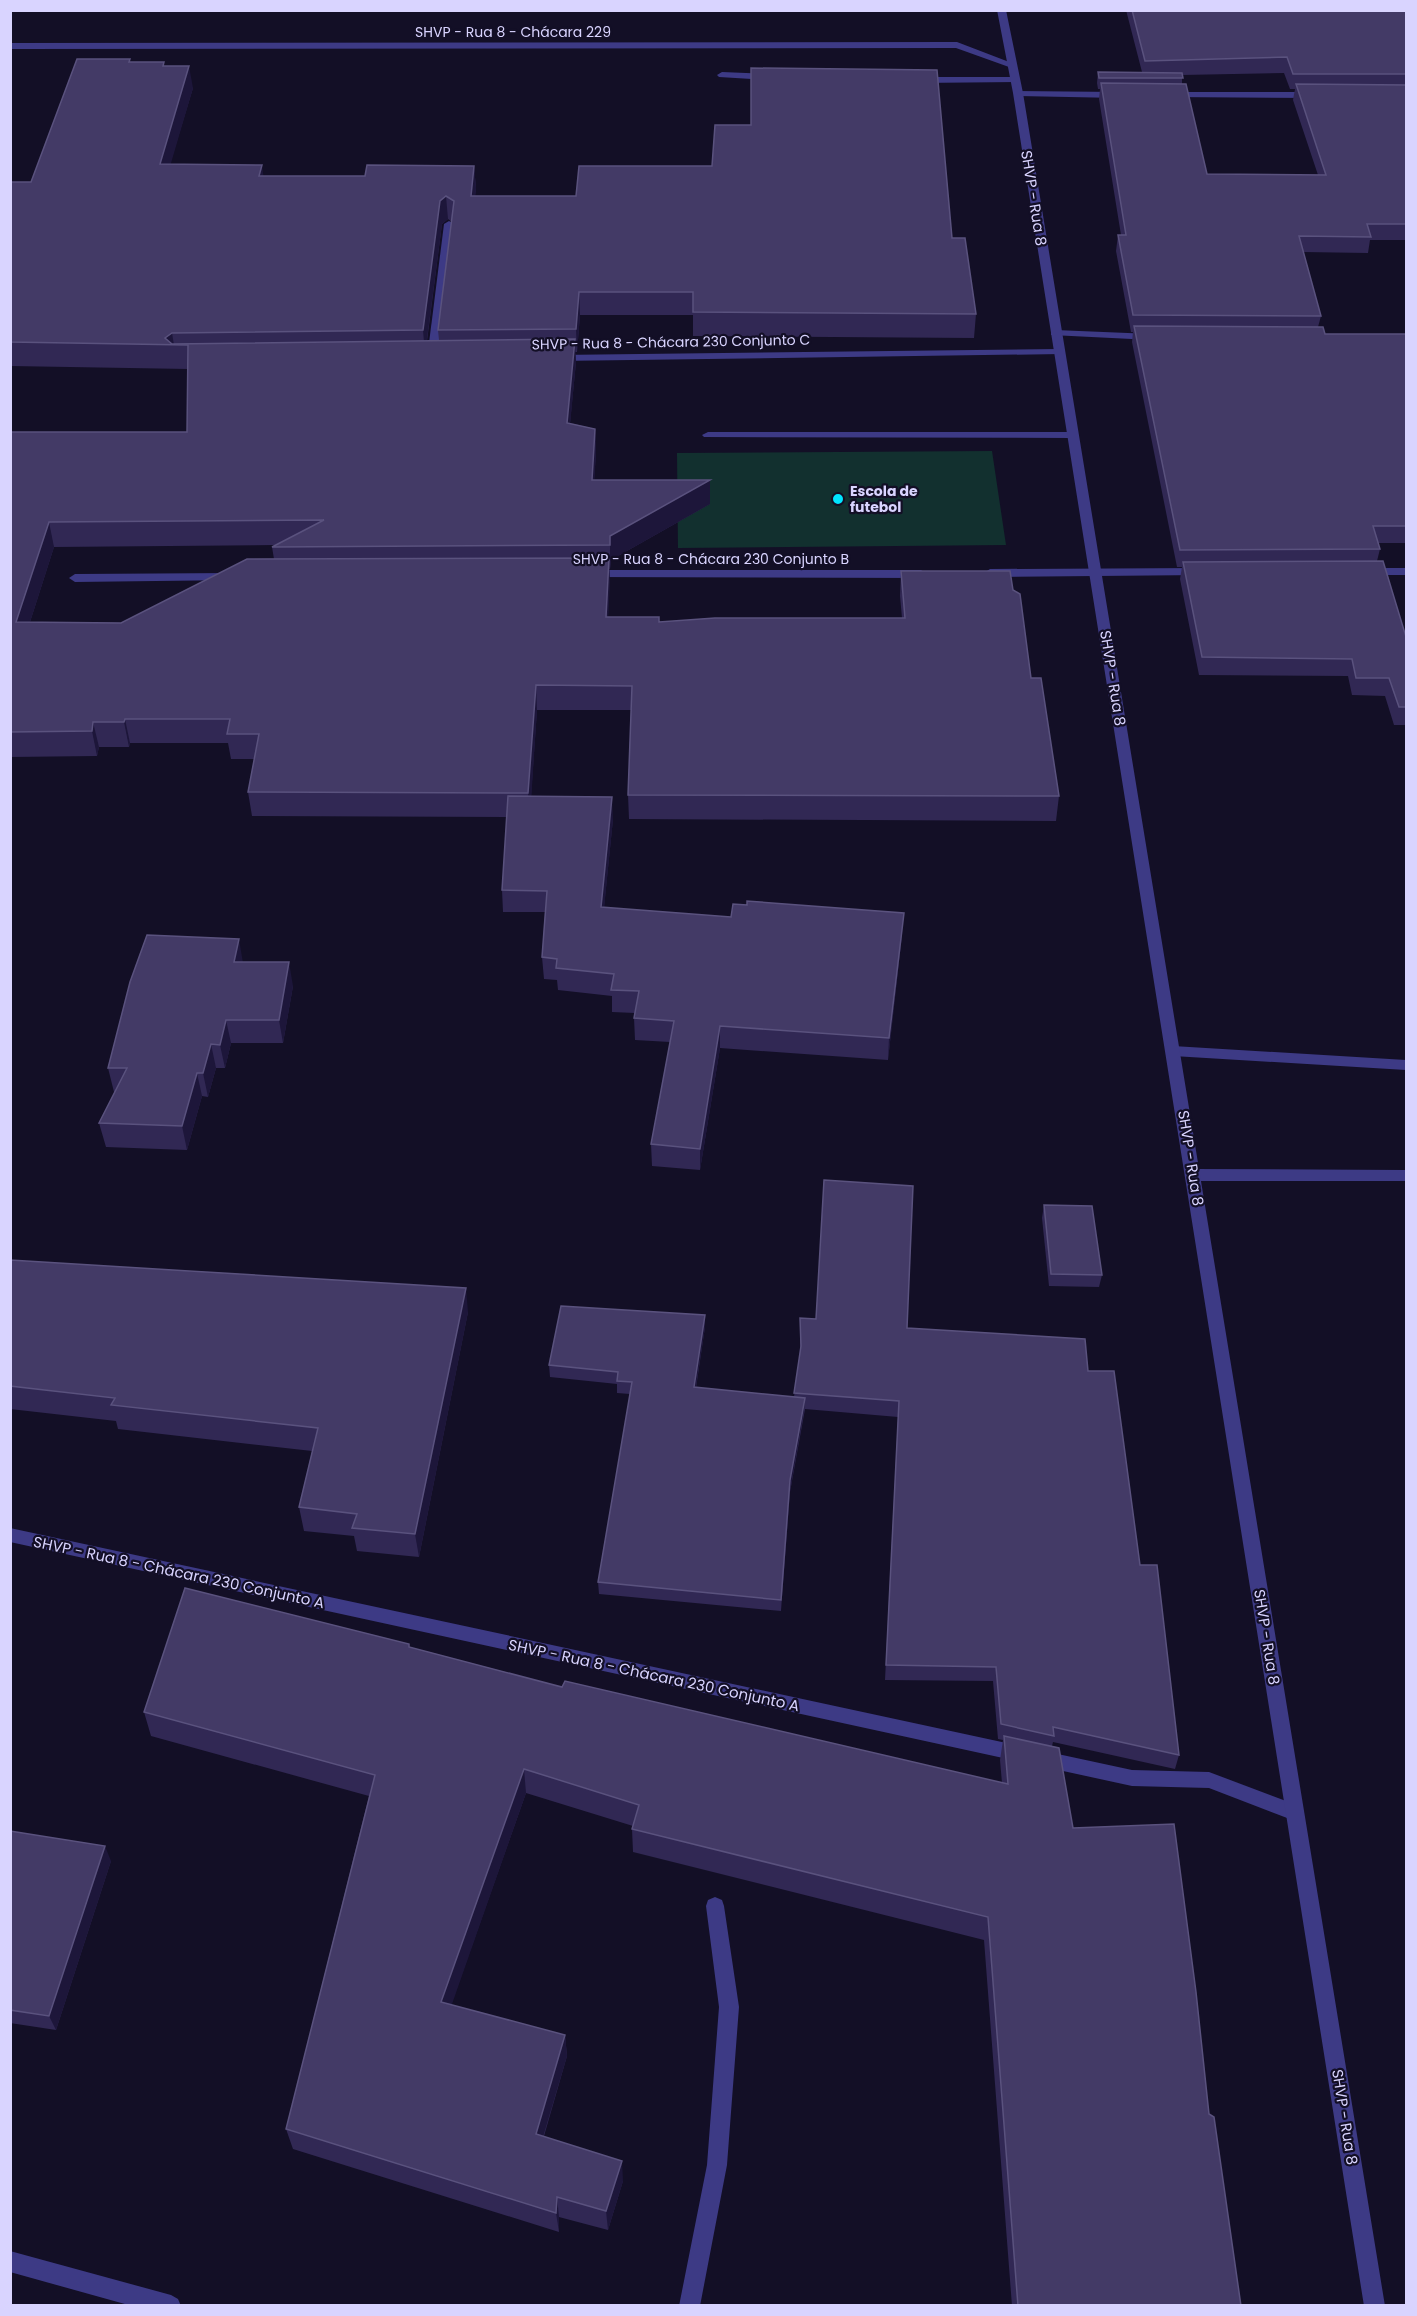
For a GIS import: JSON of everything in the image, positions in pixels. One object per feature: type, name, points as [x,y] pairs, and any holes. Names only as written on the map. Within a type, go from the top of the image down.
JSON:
[{"type":"street","name":"SHVP - Rua 8","points":[[1001,10],[1015,79],[1054,333],[1096,573],[1375,2306]]},
{"type":"street","name":"SHVP - Rua 8 - Chácara 229","points":[[10,46],[957,45],[1015,79]]},
{"type":"street","points":[[722,75],[779,77]]},
{"type":"street","points":[[905,80],[1015,79],[1130,95]]},
{"type":"street","points":[[1165,95],[1328,95]]},
{"type":"street","points":[[432,359],[449,224]]},
{"type":"street","points":[[1054,333],[1167,337]]},
{"type":"street","name":"SHVP - Rua 8 - Chácara 230 Conjunto C","points":[[550,358],[1058,352]]},
{"type":"street","points":[[708,435],[1072,435]]},
{"type":"street","points":[[972,573],[1215,572]]},
{"type":"street","points":[[1359,572],[1407,572]]},
{"type":"street","name":"SHVP - Rua 8 - Chácara 230 Conjunto B","points":[[580,574],[937,573]]},
{"type":"street","points":[[75,578],[251,576]]},
{"type":"street","points":[[1173,1051],[1407,1065]]},
{"type":"street","points":[[1194,1175],[1407,1176]]},
{"type":"street","name":"SHVP - Rua 8 - Chácara 230 Conjunto A","points":[[10,1535],[1132,1778],[1209,1780],[1295,1813]]},
{"type":"street","points":[[689,2306],[717,2165],[729,2007],[715,1906]]},
{"type":"street","points":[[10,2261],[171,2306]]},
{"type":"green space","name":"Escola de futebol","points":[[992,451],[1006,545],[678,548],[677,453]]},
{"type":"building","points":[[1132,10],[1407,10],[1407,74],[1293,74],[1287,57],[1145,61]]},
{"type":"building","points":[[77,59],[130,59],[129,62],[164,62],[163,66],[189,66],[160,164],[262,165],[259,176],[365,176],[367,165],[474,166],[471,196],[576,196],[579,166],[712,166],[715,125],[751,125],[751,68],[937,70],[952,238],[965,238],[976,314],[693,312],[693,292],[579,292],[576,329],[438,330],[454,201],[446,196],[440,201],[423,330],[172,333],[165,338],[172,344],[575,339],[567,423],[595,429],[592,480],[710,480],[610,536],[610,545],[272,547],[324,520],[49,522],[16,622],[121,623],[247,559],[609,558],[606,617],[659,617],[659,622],[715,618],[905,618],[901,571],[1010,571],[1013,590],[1020,594],[1031,678],[1041,678],[1059,796],[628,795],[632,686],[536,685],[528,793],[248,792],[259,734],[227,734],[230,719],[125,719],[124,722],[93,722],[92,731],[10,732],[10,432],[187,432],[188,345],[10,342],[10,182],[31,182]]},
{"type":"building","points":[[1098,72],[1182,73],[1183,78],[1099,78]]},
{"type":"building","points":[[1101,83],[1186,84],[1207,174],[1326,175],[1296,84],[1407,85],[1407,224],[1367,224],[1371,237],[1299,236],[1321,316],[1133,315],[1118,235],[1126,235]]},
{"type":"building","points":[[1134,326],[1323,327],[1325,334],[1407,334],[1407,526],[1373,526],[1380,549],[1180,550]]},
{"type":"building","points":[[1383,561],[1407,640],[1407,707],[1399,707],[1389,678],[1356,678],[1352,659],[1202,657],[1183,562]]},
{"type":"building","points":[[508,796],[612,797],[601,907],[731,917],[733,904],[747,905],[747,901],[904,913],[889,1038],[720,1026],[700,1149],[651,1144],[674,1021],[634,1018],[639,991],[611,990],[614,974],[556,968],[557,959],[542,957],[547,891],[502,890]]},
{"type":"building","points":[[147,935],[239,939],[234,962],[289,962],[279,1020],[226,1020],[220,1045],[211,1044],[203,1073],[197,1073],[182,1126],[99,1123],[127,1068],[108,1068],[130,982]]},
{"type":"building","points":[[824,1180],[913,1186],[907,1328],[1085,1339],[1088,1371],[1114,1371],[1140,1565],[1157,1565],[1179,1755],[1053,1727],[1054,1736],[1001,1724],[996,1667],[886,1665],[899,1401],[794,1393],[801,1346],[800,1318],[816,1319]]},
{"type":"building","points":[[1044,1205],[1092,1206],[1102,1275],[1051,1274]]},
{"type":"building","points":[[10,1260],[466,1288],[415,1534],[352,1528],[357,1514],[299,1507],[318,1428],[111,1405],[115,1398],[10,1386]]},
{"type":"building","points":[[561,1306],[705,1315],[694,1387],[805,1398],[790,1480],[781,1600],[598,1582],[632,1382],[617,1381],[618,1372],[549,1365]]},
{"type":"building","points":[[185,1588],[409,1644],[409,1647],[562,1687],[565,1681],[1008,1784],[1004,1736],[1059,1748],[1073,1828],[1174,1824],[1209,2114],[1214,2117],[1241,2306],[1018,2306],[988,1917],[632,1829],[639,1805],[524,1769],[441,2002],[565,2035],[536,2134],[622,2161],[606,2211],[557,2197],[556,2213],[286,2129],[375,1775],[144,1712]]},
{"type":"building","points":[[10,1831],[105,1846],[49,2016],[10,2010]]},
{"type":"place","name":"Escola de futebol","points":[[838,499]]}]
